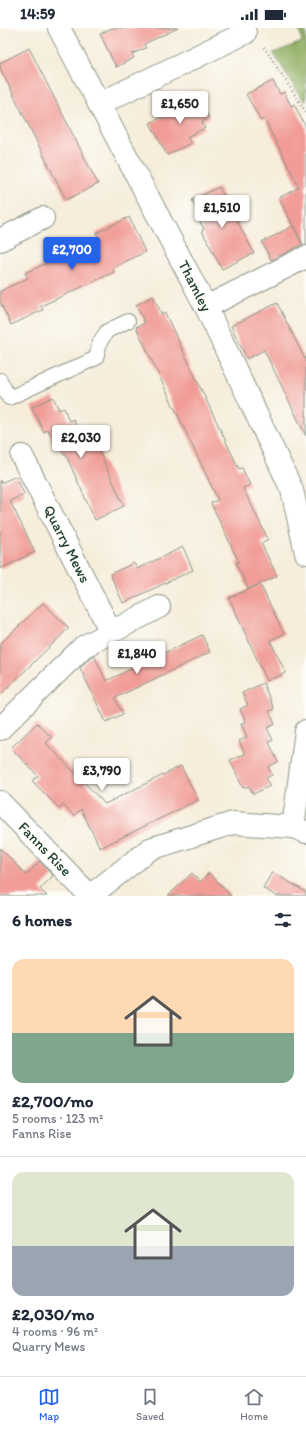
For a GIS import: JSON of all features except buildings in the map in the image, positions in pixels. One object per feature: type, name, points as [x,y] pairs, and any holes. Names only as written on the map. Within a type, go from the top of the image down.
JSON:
[{"type":"street","name":"Thamley","points":[[59,28],[299,487],[306,553]]},
{"type":"street","points":[[99,104],[251,30]]},
{"type":"street","points":[[0,240],[43,218]]},
{"type":"street","points":[[206,307],[306,257]]},
{"type":"street","name":"Quarry Mews","points":[[22,456],[111,632]]},
{"type":"street","points":[[0,729],[83,647],[159,607]]},
{"type":"street","points":[[90,896],[150,849],[233,824],[299,830],[306,732]]},
{"type":"street","name":"Fanns Rise","points":[[0,802],[90,896]]},
{"type":"lane","points":[[0,380],[9,398],[96,358],[100,342],[107,331],[128,321]]},
{"type":"path","points":[[251,30],[306,112]]},
{"type":"green space","points":[[299,28],[306,28],[306,102],[301,97],[273,53],[302,42]]}]
